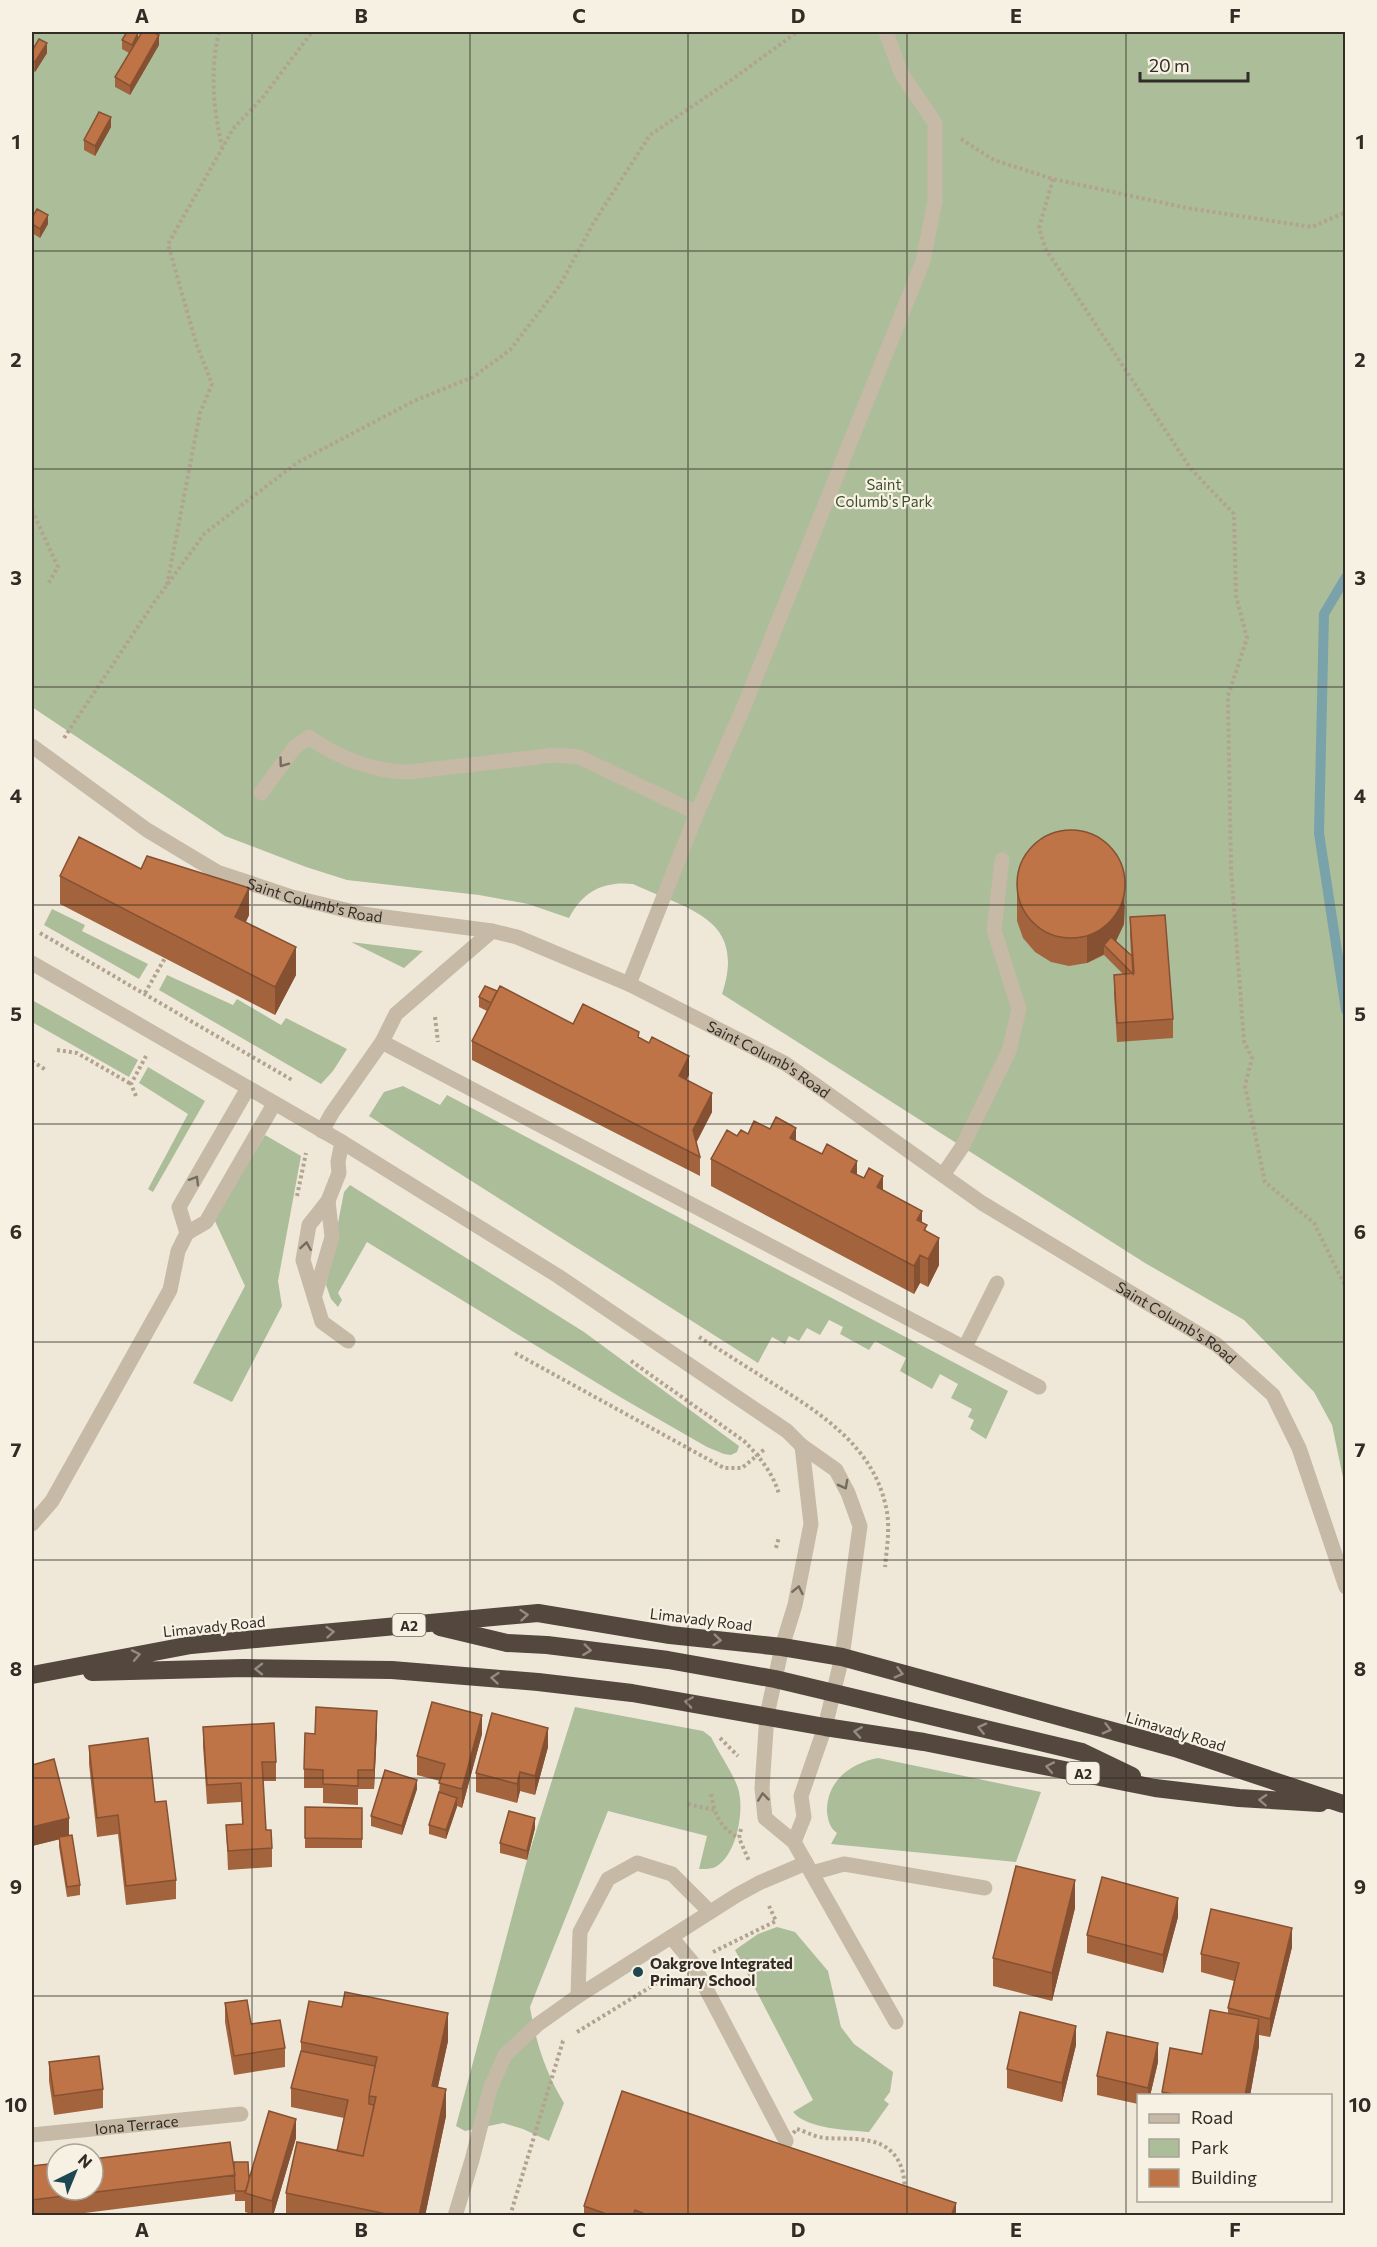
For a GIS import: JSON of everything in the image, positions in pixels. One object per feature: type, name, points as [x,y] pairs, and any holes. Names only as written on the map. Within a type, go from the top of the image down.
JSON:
[{"type":"highway","name":"Limavady Road","points":[[35,1674],[191,1645],[538,1613],[670,1635],[782,1647],[843,1657],[1175,1748],[1344,1804]]},
{"type":"highway","points":[[426,1623],[507,1643],[547,1645],[657,1659],[775,1679],[834,1692],[1082,1752],[1155,1788]]},
{"type":"highway","name":"Limavady Road","points":[[35,1674],[244,1668],[392,1670],[538,1682],[632,1693],[767,1715],[825,1727],[924,1742],[1155,1788],[1239,1798],[1344,1804]]},
{"type":"street","points":[[629,984],[697,813],[745,704],[922,261],[935,201],[935,123],[901,73],[886,32]]},
{"type":"street","points":[[261,793],[294,748],[309,737],[322,747],[370,768],[388,772],[408,772],[555,755],[579,757],[697,813]]},
{"type":"street","name":"Saint Columb's Road","points":[[32,746],[147,830],[217,872],[292,897],[362,914],[492,931],[517,937],[629,984],[786,1064],[982,1203],[1217,1345],[1273,1395],[1299,1448],[1346,1587]]},
{"type":"street","points":[[942,1175],[962,1147],[1009,1051],[1019,1009],[994,930],[1002,860]]},
{"type":"street","points":[[322,1131],[382,1042],[396,1014],[492,931]]},
{"type":"street","points":[[32,963],[342,1142],[558,1276],[786,1431],[802,1446],[836,1470],[848,1493],[860,1526],[857,1562],[843,1657],[825,1727],[801,1796],[804,1818],[794,1842]]},
{"type":"street","points":[[382,1042],[1039,1387]]},
{"type":"street","points":[[187,1233],[179,1207],[248,1088]]},
{"type":"street","points":[[32,1524],[52,1501],[170,1290],[178,1251],[187,1233],[206,1222],[274,1104]]},
{"type":"street","points":[[342,1142],[338,1162],[339,1173],[328,1201],[309,1225],[303,1260],[322,1322],[348,1341]]},
{"type":"street","points":[[315,1295],[332,1237],[328,1201]]},
{"type":"street","points":[[965,1347],[997,1283]]},
{"type":"street","points":[[802,1446],[811,1524],[795,1605],[782,1647],[767,1715],[762,1788],[765,1818],[794,1842],[896,2022]]},
{"type":"street","points":[[578,1996],[580,1932],[608,1879],[637,1863],[672,1874],[710,1912]]},
{"type":"street","points":[[455,2216],[490,2089],[505,2055],[537,2025],[578,1996],[710,1912],[759,1883],[809,1868],[844,1864],[986,1888]]},
{"type":"street","points":[[671,1937],[692,1962],[786,2141]]},
{"type":"street","name":"Iona Terrace","points":[[32,2135],[241,2114]]},
{"type":"path","points":[[219,32],[213,57],[214,112],[223,147]]},
{"type":"path","points":[[166,586],[200,412],[212,384],[196,343],[168,244],[233,129],[263,97],[312,32]]},
{"type":"path","points":[[51,759],[166,586],[205,533],[298,462],[414,401],[473,377],[510,350],[560,285],[594,222],[650,135],[797,32]]},
{"type":"path","points":[[935,123],[994,160],[1053,179],[1187,208],[1312,227],[1346,212]]},
{"type":"path","points":[[1053,179],[1039,228],[1045,248],[1191,469],[1234,514],[1236,596],[1247,638],[1228,696],[1231,868],[1244,1041],[1252,1058],[1245,1086],[1265,1182],[1314,1223],[1346,1288]]},
{"type":"path","points":[[32,510],[58,567],[48,584]]},
{"type":"path","points":[[145,993],[165,958]]},
{"type":"path","points":[[438,1006],[435,1029],[442,1049]]},
{"type":"path","points":[[131,1084],[145,1057],[164,1040]]},
{"type":"path","points":[[57,1050],[77,1053],[131,1084],[136,1096]]},
{"type":"path","points":[[145,1057],[155,1063]]},
{"type":"path","points":[[32,1061],[46,1070]]},
{"type":"path","points":[[306,1153],[339,1173]]},
{"type":"path","points":[[515,1353],[724,1468],[742,1468],[786,1431]]},
{"type":"path","points":[[624,1355],[744,1442],[757,1455],[769,1473],[780,1500]]},
{"type":"path","points":[[776,1548],[782,1528]]},
{"type":"path","points":[[711,1794],[720,1824],[727,1832],[739,1838]]},
{"type":"path","points":[[688,1804],[714,1810]]},
{"type":"path","points":[[797,2129],[818,2137],[871,2141],[886,2147],[899,2158],[903,2171],[906,2193],[901,2207],[816,2178],[786,2141],[797,2129]]},
{"type":"green space","name":"Saint Columb's Park","points":[[32,32],[1345,32],[1345,1487],[1332,1425],[1314,1392],[1244,1320],[1145,1263],[722,994],[728,969],[727,948],[720,933],[708,920],[692,910],[633,884],[622,883],[595,890],[581,901],[569,918],[528,904],[479,895],[347,880],[225,836],[32,707]]},
{"type":"green space","points":[[52,909],[85,925],[82,931],[148,964],[139,979],[44,925]]},
{"type":"green space","points":[[351,942],[423,951],[404,968]]},
{"type":"green space","points":[[167,975],[233,1005],[237,999],[281,1025],[286,1018],[347,1049],[333,1071],[321,1084],[159,990]]},
{"type":"green space","points":[[32,1000],[138,1060],[129,1077],[32,1022]]},
{"type":"green space","points":[[148,1067],[205,1101],[153,1192],[148,1189],[188,1114],[139,1083]]},
{"type":"green space","points":[[403,1086],[440,1105],[447,1095],[1008,1391],[986,1439],[970,1429],[974,1420],[968,1417],[972,1409],[951,1398],[958,1384],[940,1374],[932,1389],[900,1371],[906,1358],[875,1341],[869,1350],[840,1334],[843,1327],[829,1320],[820,1335],[807,1328],[799,1341],[789,1336],[785,1344],[772,1337],[758,1363],[369,1116],[384,1092]]},
{"type":"green space","points":[[265,1135],[301,1156],[278,1281],[282,1306],[232,1402],[193,1383],[245,1286],[214,1219]]},
{"type":"green space","points":[[350,1185],[584,1332],[739,1446],[737,1452],[731,1455],[724,1454],[707,1447],[620,1397],[367,1242],[338,1293],[342,1300],[338,1307],[331,1299],[326,1285],[344,1192]]},
{"type":"green space","points":[[575,1707],[703,1731],[711,1737],[731,1772],[739,1792],[740,1811],[737,1835],[733,1846],[721,1863],[713,1868],[699,1869],[707,1836],[608,1811],[530,2007],[542,2056],[564,2103],[549,2141],[503,2123],[465,2131],[456,2126],[527,1860]]},
{"type":"green space","points":[[878,1758],[1041,1792],[1016,1862],[831,1844],[837,1833],[831,1827],[827,1812],[828,1801],[835,1783],[849,1769]]},
{"type":"green space","points":[[777,1927],[795,1932],[828,1971],[841,2027],[854,2044],[893,2072],[890,2092],[884,2100],[889,2104],[869,2132],[818,2125],[799,2118],[793,2112],[813,2100],[735,1950],[758,1934]]},
{"type":"building","points":[[127,32],[138,33],[132,45],[122,40]]},
{"type":"building","points":[[142,32],[159,35],[130,86],[115,77]]},
{"type":"building","points":[[39,39],[47,43],[35,62],[32,60],[32,51]]},
{"type":"building","points":[[99,112],[111,117],[95,146],[84,140]]},
{"type":"building","points":[[37,209],[48,215],[40,229],[32,224],[32,218]]},
{"type":"building","points":[[1071,830],[1092,834],[1109,846],[1121,863],[1125,884],[1121,905],[1109,922],[1092,934],[1071,938],[1050,934],[1033,922],[1021,905],[1017,884],[1021,863],[1033,846],[1050,834]]},
{"type":"building","points":[[79,837],[141,869],[147,856],[249,888],[235,917],[296,947],[275,987],[60,876]]},
{"type":"building","points":[[1165,915],[1173,1019],[1117,1023],[1114,975],[1134,973],[1130,917]]},
{"type":"building","points":[[1111,937],[1132,956],[1133,974],[1104,945]]},
{"type":"building","points":[[485,986],[497,991],[491,1003],[479,997]]},
{"type":"building","points":[[500,986],[573,1024],[583,1004],[639,1032],[638,1037],[649,1043],[652,1037],[689,1056],[679,1076],[712,1093],[693,1130],[700,1157],[472,1041]]},
{"type":"building","points":[[776,1117],[796,1128],[790,1138],[822,1154],[827,1144],[857,1161],[851,1172],[864,1178],[869,1168],[883,1176],[877,1187],[922,1211],[917,1220],[927,1225],[924,1230],[939,1238],[928,1259],[920,1255],[914,1266],[711,1159],[727,1130],[737,1136],[741,1130],[748,1134],[754,1121],[770,1129]]},
{"type":"building","points":[[432,1702],[482,1715],[462,1789],[439,1783],[445,1764],[417,1756]]},
{"type":"building","points":[[316,1707],[377,1711],[374,1770],[358,1770],[358,1786],[323,1784],[323,1770],[304,1769],[305,1733],[315,1734]]},
{"type":"building","points":[[492,1713],[548,1728],[535,1776],[520,1772],[517,1784],[476,1773]]},
{"type":"building","points":[[274,1723],[276,1762],[262,1762],[266,1830],[271,1830],[272,1848],[228,1851],[226,1825],[243,1824],[241,1783],[207,1785],[203,1727]]},
{"type":"building","points":[[148,1738],[155,1802],[166,1801],[176,1880],[126,1886],[118,1815],[97,1818],[89,1746]]},
{"type":"building","points":[[54,1759],[69,1818],[32,1827],[32,1765]]},
{"type":"building","points":[[385,1770],[417,1780],[402,1826],[371,1816]]},
{"type":"building","points":[[439,1792],[457,1798],[446,1830],[429,1825]]},
{"type":"building","points":[[305,1807],[362,1808],[362,1839],[305,1838]]},
{"type":"building","points":[[509,1811],[535,1818],[527,1851],[500,1843]]},
{"type":"building","points":[[72,1835],[80,1885],[67,1887],[59,1837]]},
{"type":"building","points":[[1016,1866],[1075,1880],[1052,1973],[993,1958]]},
{"type":"building","points":[[1102,1877],[1178,1898],[1163,1955],[1087,1935]]},
{"type":"building","points":[[1211,1909],[1292,1928],[1270,2019],[1228,2008],[1239,1963],[1201,1954]]},
{"type":"building","points":[[345,1992],[448,2013],[432,2086],[446,2089],[419,2216],[396,2216],[286,2193],[297,2142],[363,2156],[376,2097],[369,2096],[377,2057],[301,2042],[309,2001],[342,2007]]},
{"type":"building","points":[[247,2000],[251,2024],[280,2020],[285,2048],[234,2056],[225,2003]]},
{"type":"building","points":[[1210,2010],[1259,2019],[1245,2094],[1162,2092],[1170,2048],[1202,2054]]},
{"type":"building","points":[[1020,2012],[1076,2026],[1062,2083],[1007,2069]]},
{"type":"building","points":[[1107,2032],[1158,2043],[1148,2088],[1097,2076]]},
{"type":"building","points":[[301,2051],[375,2066],[369,2096],[369,2104],[374,2105],[363,2156],[337,2151],[348,2100],[291,2088]]},
{"type":"building","points":[[99,2056],[103,2089],[54,2096],[49,2062]]},
{"type":"building","points":[[622,2091],[956,2203],[951,2216],[650,2216],[635,2210],[633,2216],[612,2216],[584,2206]]},
{"type":"building","points":[[269,2111],[296,2119],[272,2201],[245,2193]]},
{"type":"building","points":[[230,2142],[235,2175],[105,2191],[105,2158]]},
{"type":"building","points":[[234,2162],[248,2162],[249,2180],[246,2191],[235,2191]]},
{"type":"building","points":[[45,2164],[45,2198],[32,2200],[32,2166]]},
{"type":"waterway","points":[[1346,577],[1324,614],[1319,833],[1346,1010]]},
{"type":"place","name":"Oakgrove Integrated Primary School","points":[[638,1972]]}]
